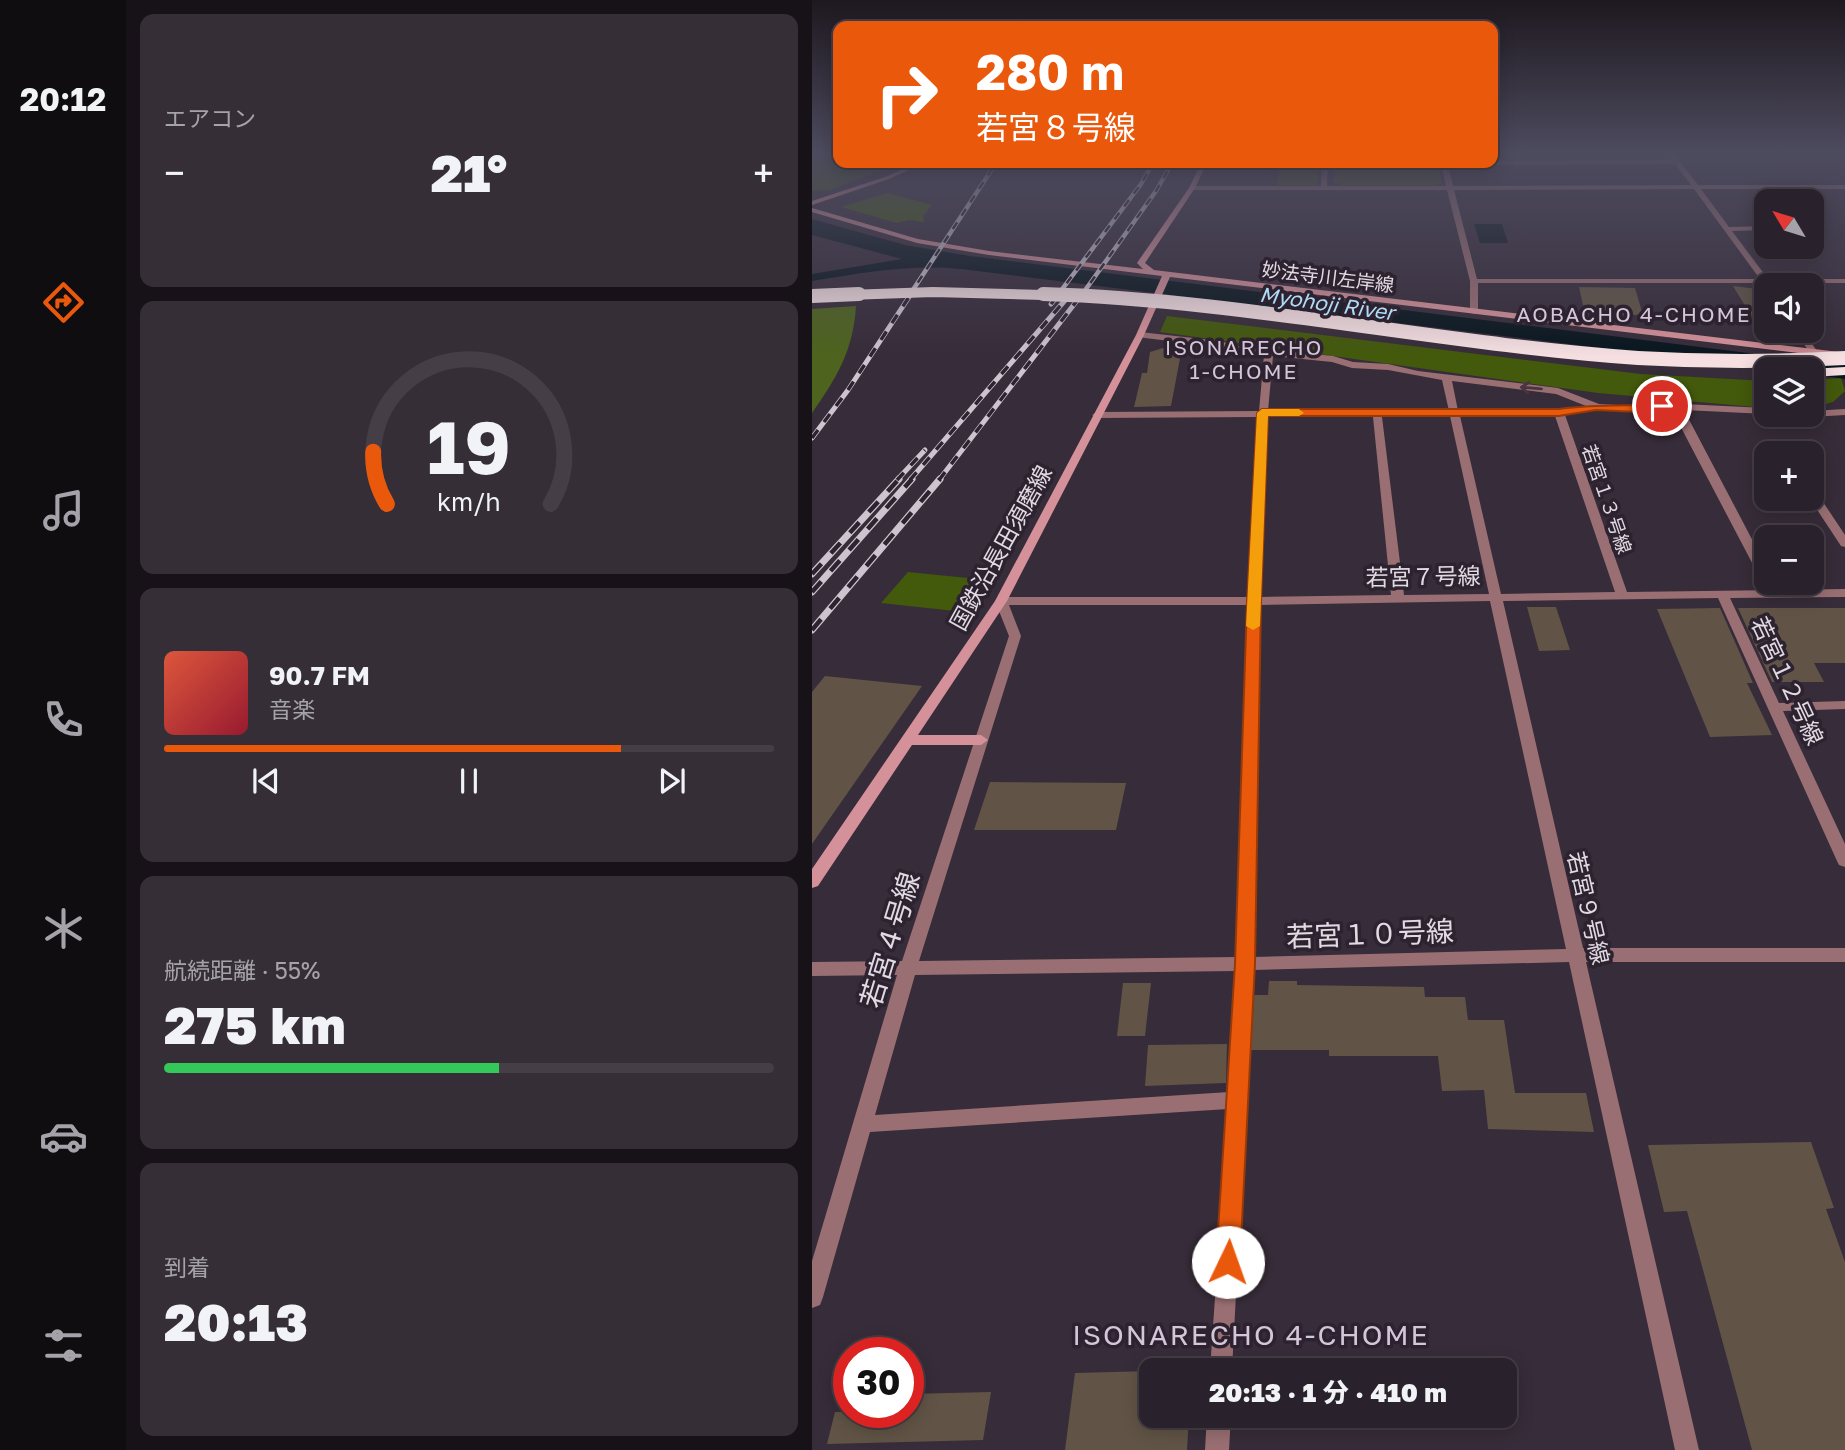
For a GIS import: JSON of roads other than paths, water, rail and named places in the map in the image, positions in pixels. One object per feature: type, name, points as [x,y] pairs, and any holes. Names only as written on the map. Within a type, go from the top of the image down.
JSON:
[{"type":"highway","points":[[812,296],[974,291],[1096,295],[1232,307],[1650,358],[1740,363],[1844,356]]},
{"type":"highway","points":[[812,304],[969,299],[1094,303],[1228,316],[1610,365],[1754,373]]},
{"type":"highway","points":[[1824,372],[1845,371]]},
{"type":"street","name":"妙法寺川左岸線","points":[[851,222],[916,241],[989,253],[1151,272],[1164,282],[1474,311],[1844,356]]},
{"type":"street","points":[[1151,272],[1141,263],[1169,222]]},
{"type":"street","points":[[1459,222],[1474,281],[1474,311]]},
{"type":"street","points":[[1722,222],[1760,273]]},
{"type":"street","points":[[1727,229],[1754,228]]},
{"type":"street","points":[[1474,281],[1754,283]]},
{"type":"street","points":[[1824,282],[1845,281]]},
{"type":"street","name":"国鉄沿長田須磨線","points":[[812,882],[1001,601],[1140,335],[1164,282]]},
{"type":"street","points":[[1140,335],[1558,391],[1596,407]]},
{"type":"street","points":[[1807,343],[1813,351]]},
{"type":"street","points":[[1222,1358],[1245,964],[1254,601],[1262,413],[1269,352]]},
{"type":"street","name":"若宮９号線","points":[[1446,377],[1687,1450]]},
{"type":"street","points":[[1097,415],[1559,413],[1596,407],[1754,411]]},
{"type":"street","points":[[1678,408],[1754,555]]},
{"type":"street","points":[[1824,413],[1845,412]]},
{"type":"street","points":[[1377,413],[1398,599]]},
{"type":"street","name":"若宮１３号線","points":[[1559,413],[1622,596]]},
{"type":"street","points":[[1823,511],[1845,544]]},
{"type":"street","name":"若宮７号線","points":[[1001,601],[1723,596],[1754,591]]},
{"type":"street","name":"若宮７号線","points":[[1824,592],[1845,593]]},
{"type":"street","name":"若宮１２号線","points":[[1723,596],[1843,852]]},
{"type":"street","name":"若宮４号線","points":[[812,1297],[908,968],[1014,636],[1001,601]]},
{"type":"street","points":[[1774,707],[1845,705]]},
{"type":"street","points":[[908,740],[981,740]]},
{"type":"street","name":"若宮１０号線","points":[[812,969],[1245,964],[1576,955],[1845,955]]},
{"type":"street","points":[[862,1124],[1237,1100]]},
{"type":"street","points":[[1217,1450],[1218,1428]]},
{"type":"water","name":"Myohoji River","points":[[812,222],[822,222],[905,245],[970,256],[1781,357],[1754,357],[1754,367],[961,269],[905,268],[812,281],[812,274],[902,259],[812,235]]},
{"type":"water","points":[[1474,224],[1502,224],[1508,243],[1480,243]]},
{"type":"water","points":[[1824,362],[1845,365],[1845,379],[1824,376]]},
{"type":"railway","points":[[909,296],[958,222]]},
{"type":"railway","points":[[1057,296],[1113,222]]},
{"type":"railway","points":[[1081,296],[1134,222]]},
{"type":"railway","points":[[812,438],[848,390],[911,294]]},
{"type":"railway","points":[[1051,304],[1059,294]]},
{"type":"railway","points":[[939,480],[1082,294]]},
{"type":"railway","points":[[910,480],[1067,298]]},
{"type":"railway","points":[[897,480],[925,450]]},
{"type":"railway","points":[[812,574],[899,479]]},
{"type":"railway","points":[[812,592],[912,479]]},
{"type":"railway","points":[[812,630],[940,479]]},
{"type":"district","name":"AOBACHO 4-CHOME","points":[[1634,315]]},
{"type":"district","name":"ISONARECHO 1-CHOME","points":[[1244,360]]},
{"type":"district","name":"ISONARECHO 4-CHOME","points":[[1251,1335]]}]
